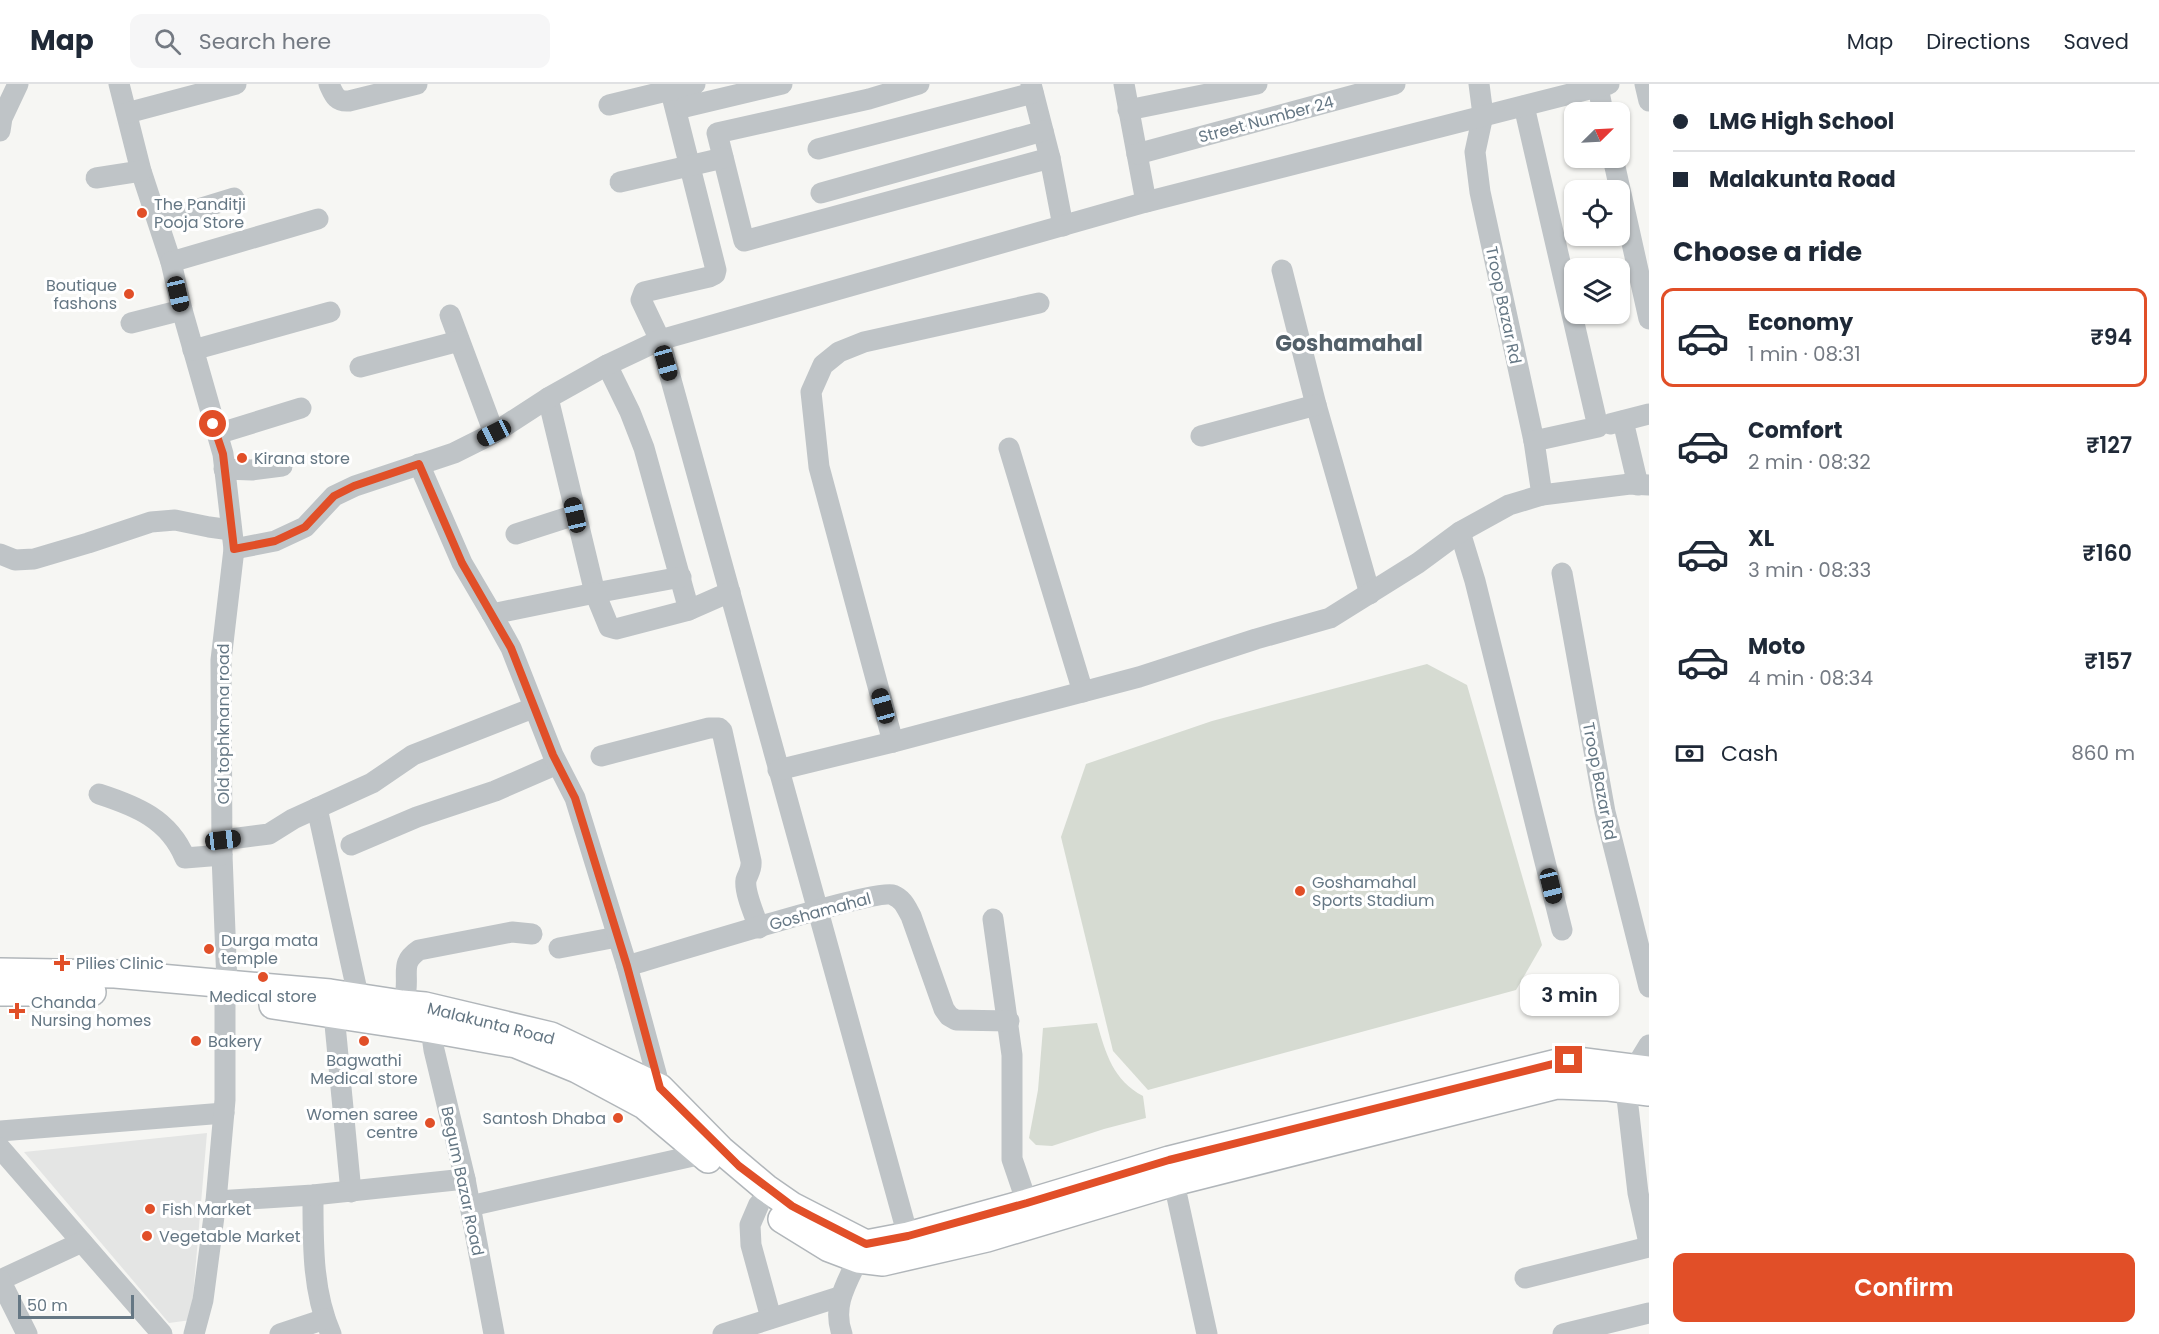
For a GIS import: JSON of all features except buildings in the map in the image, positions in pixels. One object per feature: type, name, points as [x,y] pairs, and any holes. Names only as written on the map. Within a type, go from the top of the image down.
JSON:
[{"type":"main road","name":"Malakunta Road","points":[[0,972],[115,974],[226,991],[357,998],[402,1004],[431,1018],[551,1036],[657,1100],[766,1188],[788,1213],[866,1244],[908,1236],[1027,1203],[1172,1171],[1569,1060],[1640,1080]]},
{"type":"main road","points":[[0,992],[226,991],[334,1014],[431,1018]]},
{"type":"main road","points":[[657,1100],[702,1154],[759,1204],[788,1213],[829,1248],[858,1259],[883,1262],[987,1238],[1172,1171]]},
{"type":"street","points":[[0,131],[2,118],[18,84]]},
{"type":"street","name":"Old tophknana road","points":[[119,84],[141,171],[171,262],[182,310],[223,454],[233,540],[221,660],[222,847],[226,991],[224,1113],[216,1201],[203,1300],[194,1334]]},
{"type":"street","points":[[127,113],[236,84]]},
{"type":"street","points":[[329,84],[334,97],[341,102],[417,84]]},
{"type":"street","points":[[609,105],[670,87],[695,84]]},
{"type":"street","points":[[686,107],[782,84]]},
{"type":"street","points":[[919,84],[869,99],[717,133],[744,241],[1050,158]]},
{"type":"street","points":[[1124,84],[1146,202]]},
{"type":"street","points":[[1128,110],[1257,84]]},
{"type":"street","name":"Street Number 24","points":[[1137,154],[1395,84]]},
{"type":"street","name":"Troop Bazar Rd","points":[[1479,84],[1483,115],[1475,152],[1480,192],[1534,441],[1542,495]]},
{"type":"street","points":[[1645,84],[1649,100]]},
{"type":"street","points":[[0,554],[15,560],[34,559],[151,522],[175,520],[208,528],[233,540],[275,541],[305,527],[334,496],[354,486],[454,453],[494,433],[548,398],[607,365],[660,340],[1146,202],[1483,115],[1603,86],[1604,102]]},
{"type":"street","points":[[670,87],[716,270],[715,274],[709,277],[647,291],[642,294],[641,300],[660,340],[908,1236]]},
{"type":"street","points":[[818,149],[1032,88],[1050,158],[1063,226]]},
{"type":"street","points":[[1524,106],[1598,427]]},
{"type":"street","points":[[821,193],[1042,131]]},
{"type":"street","points":[[620,182],[723,158]]},
{"type":"street","points":[[1615,168],[1649,319]]},
{"type":"street","points":[[96,178],[141,171]]},
{"type":"street","points":[[159,221],[234,198]]},
{"type":"street","points":[[171,262],[318,219]]},
{"type":"street","points":[[1282,270],[1316,405],[1370,594]]},
{"type":"street","points":[[893,742],[819,467],[811,392],[823,365],[839,352],[864,342],[1039,303]]},
{"type":"street","points":[[131,322],[182,310]]},
{"type":"street","points":[[193,350],[330,312]]},
{"type":"street","points":[[450,315],[494,433]]},
{"type":"street","points":[[360,367],[459,341]]},
{"type":"street","points":[[607,365],[630,412],[644,448],[689,610]]},
{"type":"street","points":[[548,398],[595,593],[609,627],[616,629],[689,610],[730,592]]},
{"type":"street","points":[[1201,436],[1316,405]]},
{"type":"street","points":[[217,434],[301,408]]},
{"type":"street","points":[[1534,441],[1649,414]]},
{"type":"street","points":[[778,770],[1139,677],[1330,618],[1370,594],[1460,532],[1509,505],[1542,495],[1644,485],[1623,421]]},
{"type":"street","points":[[1009,448],[1083,692]]},
{"type":"street","points":[[419,464],[462,563],[511,648],[533,708],[557,764],[575,798],[627,966],[657,1100]]},
{"type":"street","points":[[224,469],[252,470],[282,466]]},
{"type":"street","points":[[516,534],[575,515]]},
{"type":"street","points":[[1460,532],[1475,581],[1562,930]]},
{"type":"street","name":"Troop Bazar Rd","points":[[1562,573],[1605,812],[1649,987]]},
{"type":"street","points":[[492,614],[681,577]]},
{"type":"street","points":[[99,794],[128,803],[160,822],[178,842],[185,858],[269,834],[293,819],[372,783],[413,755],[533,708]]},
{"type":"street","points":[[601,756],[715,727],[722,731],[751,861],[752,868],[747,878],[747,889],[759,928]]},
{"type":"street","points":[[351,844],[417,817],[495,791],[557,764]]},
{"type":"street","points":[[317,808],[357,998]]},
{"type":"street","name":"Goshamahal","points":[[627,966],[818,910],[878,895],[892,894],[903,902],[911,916],[944,1009],[949,1016],[956,1020],[1009,1021]]},
{"type":"street","points":[[993,920],[1012,1054],[1012,1159],[1027,1203]]},
{"type":"street","points":[[402,1004],[406,990],[406,966],[410,956],[419,950],[512,932],[532,934]]},
{"type":"street","points":[[559,948],[617,937]]},
{"type":"street","points":[[334,1014],[351,1192]]},
{"type":"street","name":"Begum Bazar Road","points":[[431,1018],[434,1050],[465,1179],[494,1334]]},
{"type":"street","points":[[1525,1278],[1649,1245],[1643,1188],[1640,1080],[1649,1045]]},
{"type":"street","points":[[0,1131],[224,1113]]},
{"type":"street","points":[[0,1148],[162,1334]]},
{"type":"street","points":[[470,1206],[702,1154]]},
{"type":"street","points":[[1172,1171],[1207,1334]]},
{"type":"street","points":[[216,1201],[351,1192],[465,1179]]},
{"type":"street","points":[[280,1334],[328,1326],[317,1282],[313,1247],[313,1195]]},
{"type":"street","points":[[759,1204],[750,1225],[751,1245],[771,1318]]},
{"type":"street","points":[[27,1334],[0,1280],[82,1242]]},
{"type":"street","points":[[842,1334],[838,1323],[839,1297],[858,1259]]},
{"type":"street","points":[[723,1334],[839,1297]]},
{"type":"street","points":[[1563,1334],[1649,1313]]},
{"type":"shaded area","name":"Goshamahal Sports Stadium","points":[[1427,664],[1467,685],[1542,945],[1516,990],[1148,1090],[1113,1051],[1061,837],[1086,764],[1212,721]]},
{"type":"shaded area","points":[[1097,1023],[1112,1065],[1124,1082],[1143,1096],[1146,1118],[1052,1146],[1036,1145],[1029,1138],[1038,1090],[1043,1028]]},
{"type":"shaded area","name":"Vegetable Market","points":[[207,1133],[191,1320],[169,1323],[24,1152]]},
{"type":"place","name":"The Panditji Pooja Store","points":[[142,213]]},
{"type":"place","name":"Boutique fashons","points":[[129,294]]},
{"type":"place","name":"Kirana store","points":[[242,458]]},
{"type":"place","name":"Goshamahal Sports Stadium","points":[[1300,891]]},
{"type":"place","name":"Durga mata temple","points":[[209,949]]},
{"type":"place","name":"Pilies Clinic","points":[[62,963]]},
{"type":"place","name":"Medical store","points":[[263,977]]},
{"type":"place","name":"Chanda Nursing homes","points":[[17,1011]]},
{"type":"place","name":"Bakery","points":[[196,1041]]},
{"type":"place","name":"Bagwathi Medical store","points":[[364,1041]]},
{"type":"place","name":"Santosh Dhaba","points":[[618,1118]]},
{"type":"place","name":"Women saree centre","points":[[430,1123]]},
{"type":"place","name":"Fish Market","points":[[150,1209]]},
{"type":"place","name":"Vegetable Market","points":[[147,1236]]},
{"type":"district","name":"Goshamahal","points":[[1349,343]]},
{"type":"route","points":[[213,424],[223,454],[234,549],[275,541],[305,527],[334,496],[354,486],[419,464],[462,563],[481,592],[511,648],[553,755],[575,798],[627,966],[660,1088],[721,1150],[766,1188],[792,1206],[866,1244],[908,1236],[1169,1160],[1569,1060]]}]
